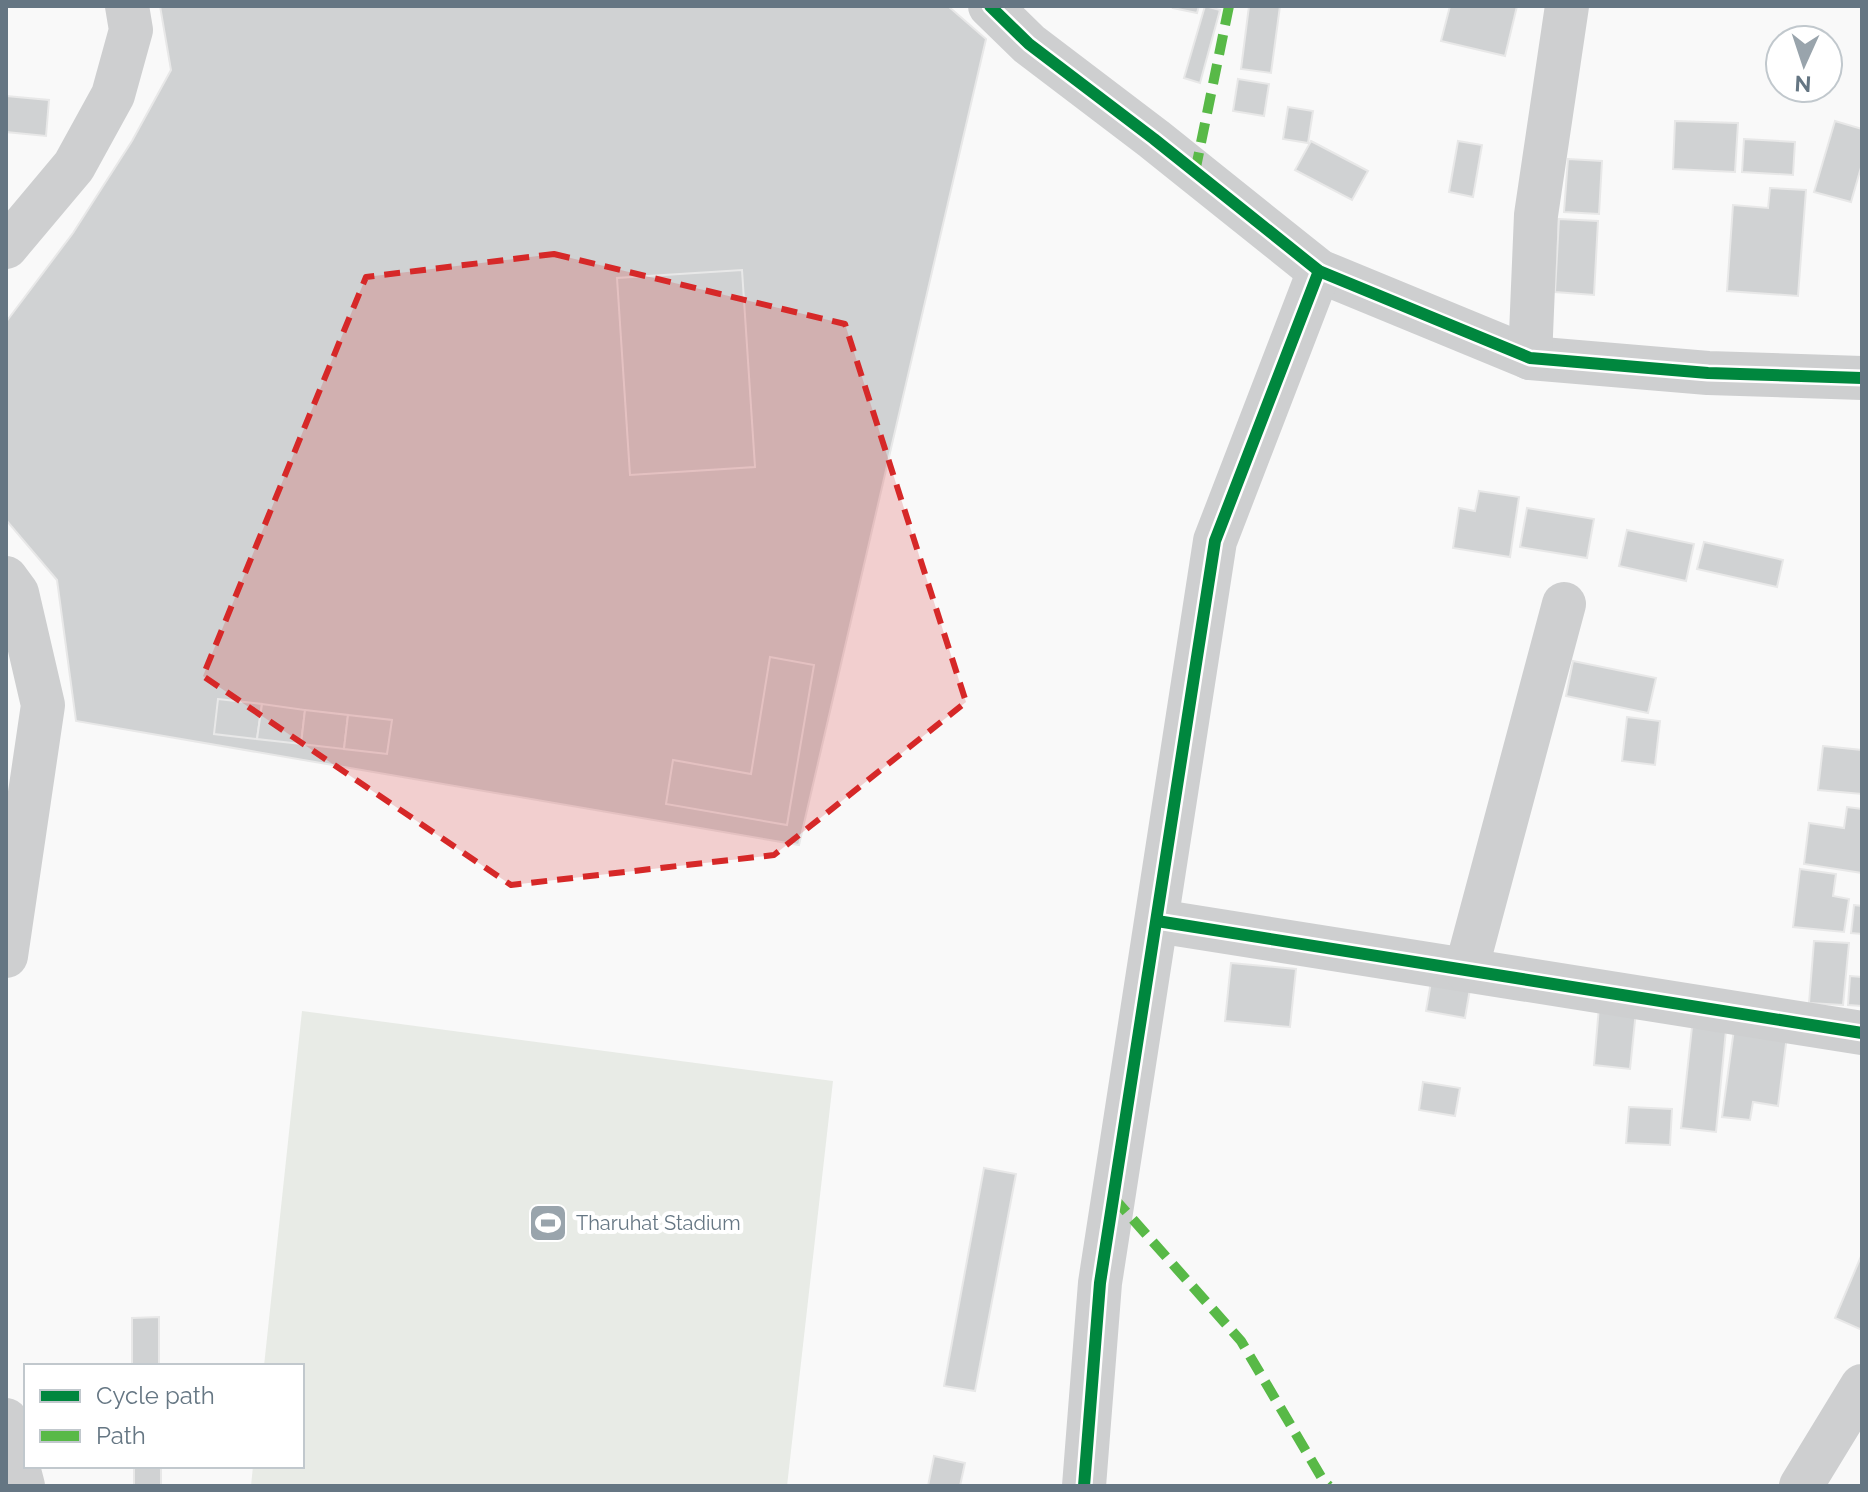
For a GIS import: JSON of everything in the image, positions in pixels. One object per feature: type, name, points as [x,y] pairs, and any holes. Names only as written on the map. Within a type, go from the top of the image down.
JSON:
[{"type":"street","points":[[6,247],[74,166],[113,95],[131,30],[127,6]]},
{"type":"street","points":[[990,6],[1029,44],[1319,271],[1530,358],[1708,373],[1862,378]]},
{"type":"street","points":[[1530,358],[1536,215],[1567,6]]},
{"type":"street","points":[[1084,1486],[1100,1283],[1215,541],[1319,271]]},
{"type":"street","points":[[6,578],[17,593],[43,705],[6,956]]},
{"type":"street","points":[[1466,970],[1564,604]]},
{"type":"street","points":[[1157,921],[1862,1033]]},
{"type":"street","points":[[1801,1486],[1862,1386]]},
{"type":"street","points":[[6,1420],[23,1486]]},
{"type":"highlighted area","points":[[554,254],[845,324],[966,702],[774,855],[511,885],[203,676],[366,277]]},
{"type":"shaded area","name":"Tharuhat Stadium","points":[[302,1011],[833,1081],[787,1486],[251,1486],[253,1468],[304,1468],[304,1364],[264,1364]]},
{"type":"building","points":[[160,6],[948,6],[986,39],[799,845],[76,721],[57,580],[6,520],[6,322],[73,233],[132,141],[171,70]]},
{"type":"building","points":[[1174,6],[1199,6],[1197,13]]},
{"type":"building","points":[[1205,6],[1220,10],[1200,83],[1184,78]]},
{"type":"building","points":[[1249,6],[1280,6],[1271,73],[1241,69]]},
{"type":"building","points":[[1450,6],[1517,6],[1505,56],[1441,41]]},
{"type":"building","points":[[1238,79],[1269,84],[1264,116],[1233,111]]},
{"type":"building","points":[[6,96],[49,100],[46,136],[6,132]]},
{"type":"building","points":[[1288,107],[1313,111],[1308,143],[1283,139]]},
{"type":"building","points":[[1675,121],[1738,123],[1735,172],[1673,169]]},
{"type":"building","points":[[1835,121],[1862,129],[1862,164],[1851,202],[1814,192]]},
{"type":"building","points":[[1744,139],[1795,142],[1793,175],[1742,172]]},
{"type":"building","points":[[1311,141],[1368,171],[1352,200],[1295,170]]},
{"type":"building","points":[[1458,141],[1482,145],[1473,197],[1449,192]]},
{"type":"building","points":[[1568,159],[1602,161],[1599,214],[1564,212]]},
{"type":"building","points":[[1770,188],[1806,190],[1798,296],[1727,291],[1733,205],[1768,208]]},
{"type":"building","points":[[1559,219],[1598,221],[1594,295],[1555,292]]},
{"type":"building","points":[[742,270],[755,467],[630,475],[617,278]]},
{"type":"building","points":[[1479,491],[1519,497],[1510,557],[1453,548],[1459,508],[1475,511]]},
{"type":"building","points":[[1527,508],[1594,519],[1587,558],[1520,547]]},
{"type":"building","points":[[1627,530],[1694,544],[1686,581],[1619,566]]},
{"type":"building","points":[[1704,542],[1783,560],[1777,587],[1697,569]]},
{"type":"building","points":[[770,657],[814,665],[787,825],[666,804],[673,760],[751,774]]},
{"type":"building","points":[[1573,661],[1656,678],[1648,713],[1566,696]]},
{"type":"building","points":[[218,699],[262,704],[257,739],[214,734]]},
{"type":"building","points":[[262,704],[305,710],[301,744],[257,739]]},
{"type":"building","points":[[305,710],[348,715],[344,749],[301,744]]},
{"type":"building","points":[[348,715],[392,720],[387,754],[344,749]]},
{"type":"building","points":[[1627,717],[1660,721],[1655,765],[1622,761]]},
{"type":"building","points":[[1823,746],[1862,750],[1862,794],[1818,790]]},
{"type":"building","points":[[1847,807],[1862,809],[1862,873],[1804,864],[1809,823],[1844,828]]},
{"type":"building","points":[[1800,869],[1836,874],[1833,896],[1849,899],[1844,932],[1793,927]]},
{"type":"building","points":[[1854,905],[1862,906],[1862,934],[1851,933]]},
{"type":"building","points":[[1814,941],[1849,943],[1843,1005],[1809,1003]]},
{"type":"building","points":[[1231,963],[1296,969],[1290,1027],[1225,1021]]},
{"type":"building","points":[[1850,976],[1862,977],[1862,1006],[1848,1005]]},
{"type":"building","points":[[1431,982],[1470,989],[1465,1018],[1426,1011]]},
{"type":"building","points":[[1599,1007],[1636,1011],[1630,1069],[1594,1065]]},
{"type":"building","points":[[1692,1027],[1726,1030],[1716,1132],[1681,1128]]},
{"type":"building","points":[[1734,1029],[1787,1036],[1778,1106],[1753,1102],[1750,1120],[1722,1117]]},
{"type":"building","points":[[1423,1082],[1460,1088],[1455,1116],[1419,1110]]},
{"type":"building","points":[[1629,1107],[1672,1109],[1670,1145],[1626,1143]]},
{"type":"building","points":[[984,1168],[1016,1174],[975,1391],[944,1386]]},
{"type":"building","points":[[1862,1254],[1862,1330],[1835,1318]]},
{"type":"building","points":[[159,1317],[159,1364],[132,1364],[132,1318]]},
{"type":"building","points":[[934,1456],[965,1463],[960,1486],[928,1486]]},
{"type":"building","points":[[134,1468],[161,1468],[161,1486],[134,1486]]},
{"type":"marked path","points":[[1195,172],[1229,6]]},
{"type":"marked path","points":[[1113,1197],[1241,1341],[1329,1486]]},
{"type":"cycle path","points":[[990,6],[1029,44],[1319,271],[1530,358],[1708,373],[1862,378]]},
{"type":"cycle path","points":[[1084,1486],[1100,1283],[1215,541],[1319,271]]},
{"type":"cycle path","points":[[1157,921],[1862,1033]]},
{"type":"place","name":"Tharuhat Stadium","points":[[548,1223]]}]
